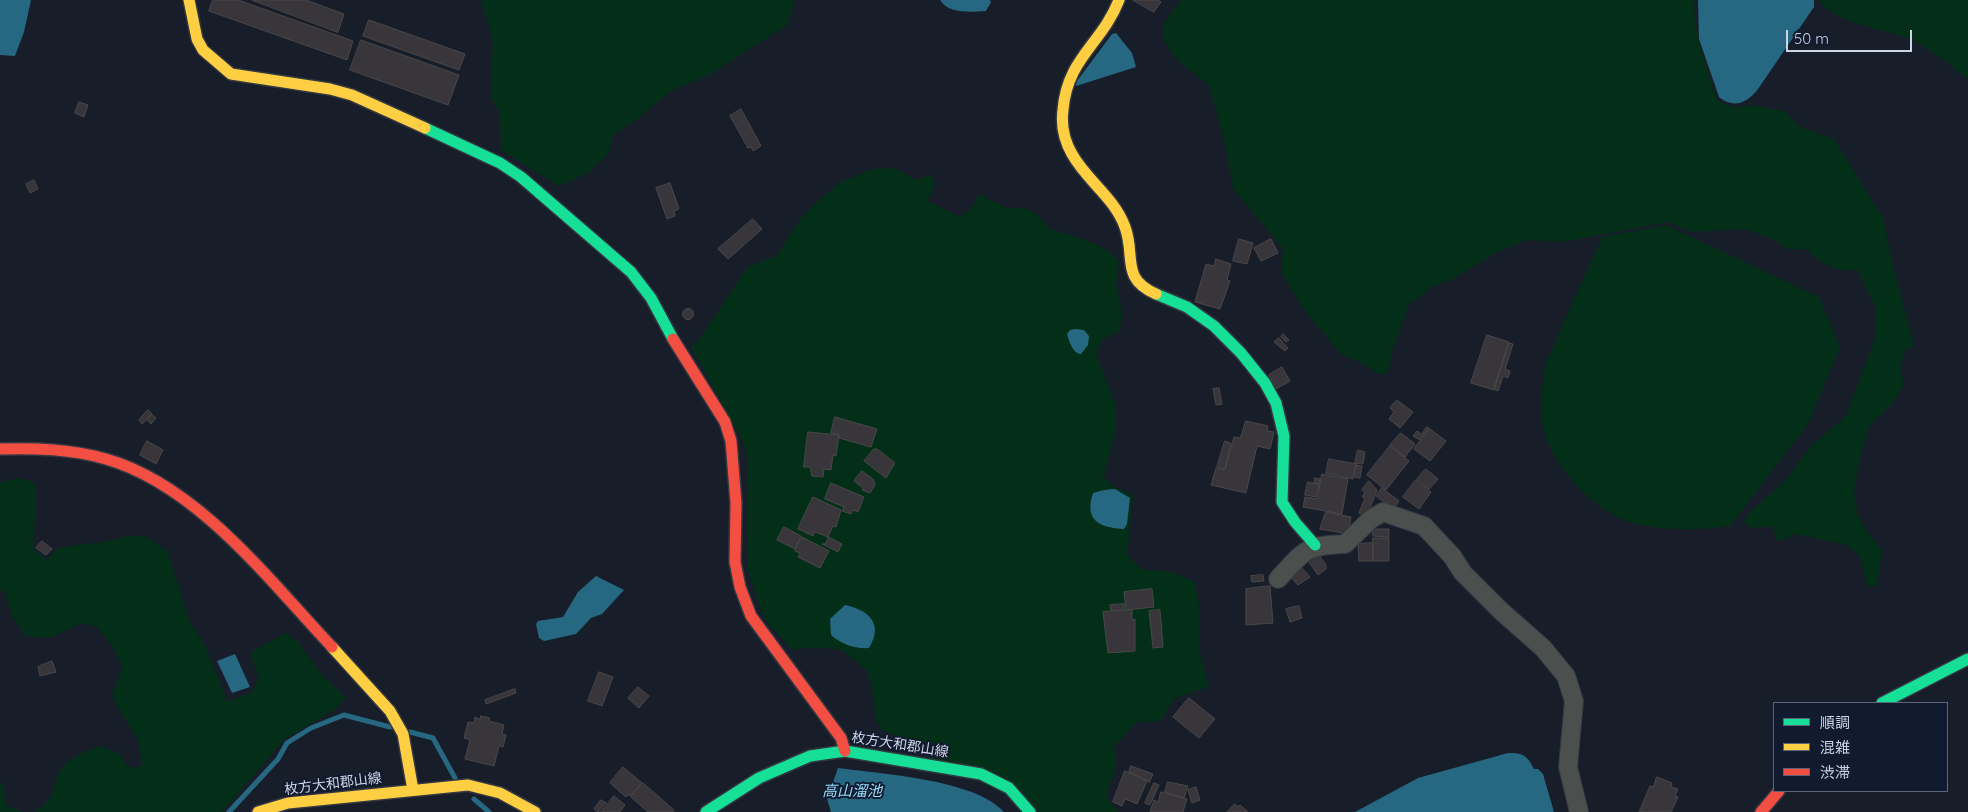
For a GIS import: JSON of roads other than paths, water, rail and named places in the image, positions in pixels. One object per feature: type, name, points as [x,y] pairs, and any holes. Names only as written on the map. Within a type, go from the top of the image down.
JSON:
[{"type":"street","points":[[189,0],[197,39],[203,50],[231,74],[330,89],[352,95],[500,163],[522,177],[632,272],[651,298],[678,349],[725,422],[731,441],[736,503],[735,562],[740,587],[751,616],[841,738],[845,751]]},
{"type":"street","points":[[1119,0],[1115,16],[1074,69],[1064,91],[1062,133],[1069,152],[1111,200],[1126,227],[1132,274],[1137,284],[1193,310],[1218,330],[1265,383],[1279,408],[1284,432],[1285,468],[1280,497],[1292,518],[1314,545]]},
{"type":"street","points":[[0,449],[74,450],[124,465],[180,496],[206,518],[265,577],[390,711],[403,734],[416,805]]},
{"type":"street","points":[[1278,579],[1302,553],[1314,545],[1345,544],[1371,519],[1383,512],[1424,526],[1452,556],[1463,574],[1543,648],[1566,676],[1574,701],[1568,767],[1580,812]]},
{"type":"street","points":[[1884,702],[1968,660]]},
{"type":"street","name":"枚方大和郡山線","points":[[706,812],[759,778],[810,756],[845,751],[981,774],[1009,788],[1030,812]]},
{"type":"street","name":"枚方大和郡山線","points":[[258,812],[288,803],[468,785],[500,793],[535,812]]},
{"type":"street","points":[[1761,812],[1778,792]]},
{"type":"water","points":[[0,0],[31,0],[24,32],[15,56],[0,55]]},
{"type":"water","points":[[940,0],[990,0],[991,2],[986,11],[967,12],[948,8]]},
{"type":"water","points":[[1698,0],[1814,0],[1814,7],[1758,89],[1745,101],[1730,103],[1719,97],[1699,39]]},
{"type":"water","points":[[1116,33],[1132,53],[1136,67],[1076,86],[1077,81],[1112,34]]},
{"type":"water","points":[[1070,330],[1084,330],[1089,336],[1088,345],[1081,354],[1074,350],[1067,334]]},
{"type":"water","points":[[1115,489],[1130,498],[1127,524],[1124,529],[1107,527],[1096,521],[1092,516],[1091,502],[1093,493]]},
{"type":"water","points":[[596,576],[624,590],[602,614],[591,618],[576,634],[544,641],[539,638],[536,624],[538,621],[563,617],[578,592]]},
{"type":"water","points":[[845,605],[861,610],[872,619],[875,632],[869,648],[848,645],[831,635],[830,619]]},
{"type":"water","points":[[235,654],[250,687],[232,693],[217,661]]},
{"type":"water","points":[[1508,753],[1524,756],[1534,769],[1538,769],[1543,774],[1554,812],[1355,812],[1418,778]]},
{"type":"water","name":"高山溜池","points":[[838,768],[901,776],[950,785],[972,792],[990,801],[1004,812],[831,812],[827,799]]},
{"type":"waterway","points":[[229,812],[278,759],[287,743],[311,728],[344,715],[390,727]]},
{"type":"waterway","points":[[410,732],[433,738],[455,778]]},
{"type":"waterway","points":[[474,799],[489,812]]}]
